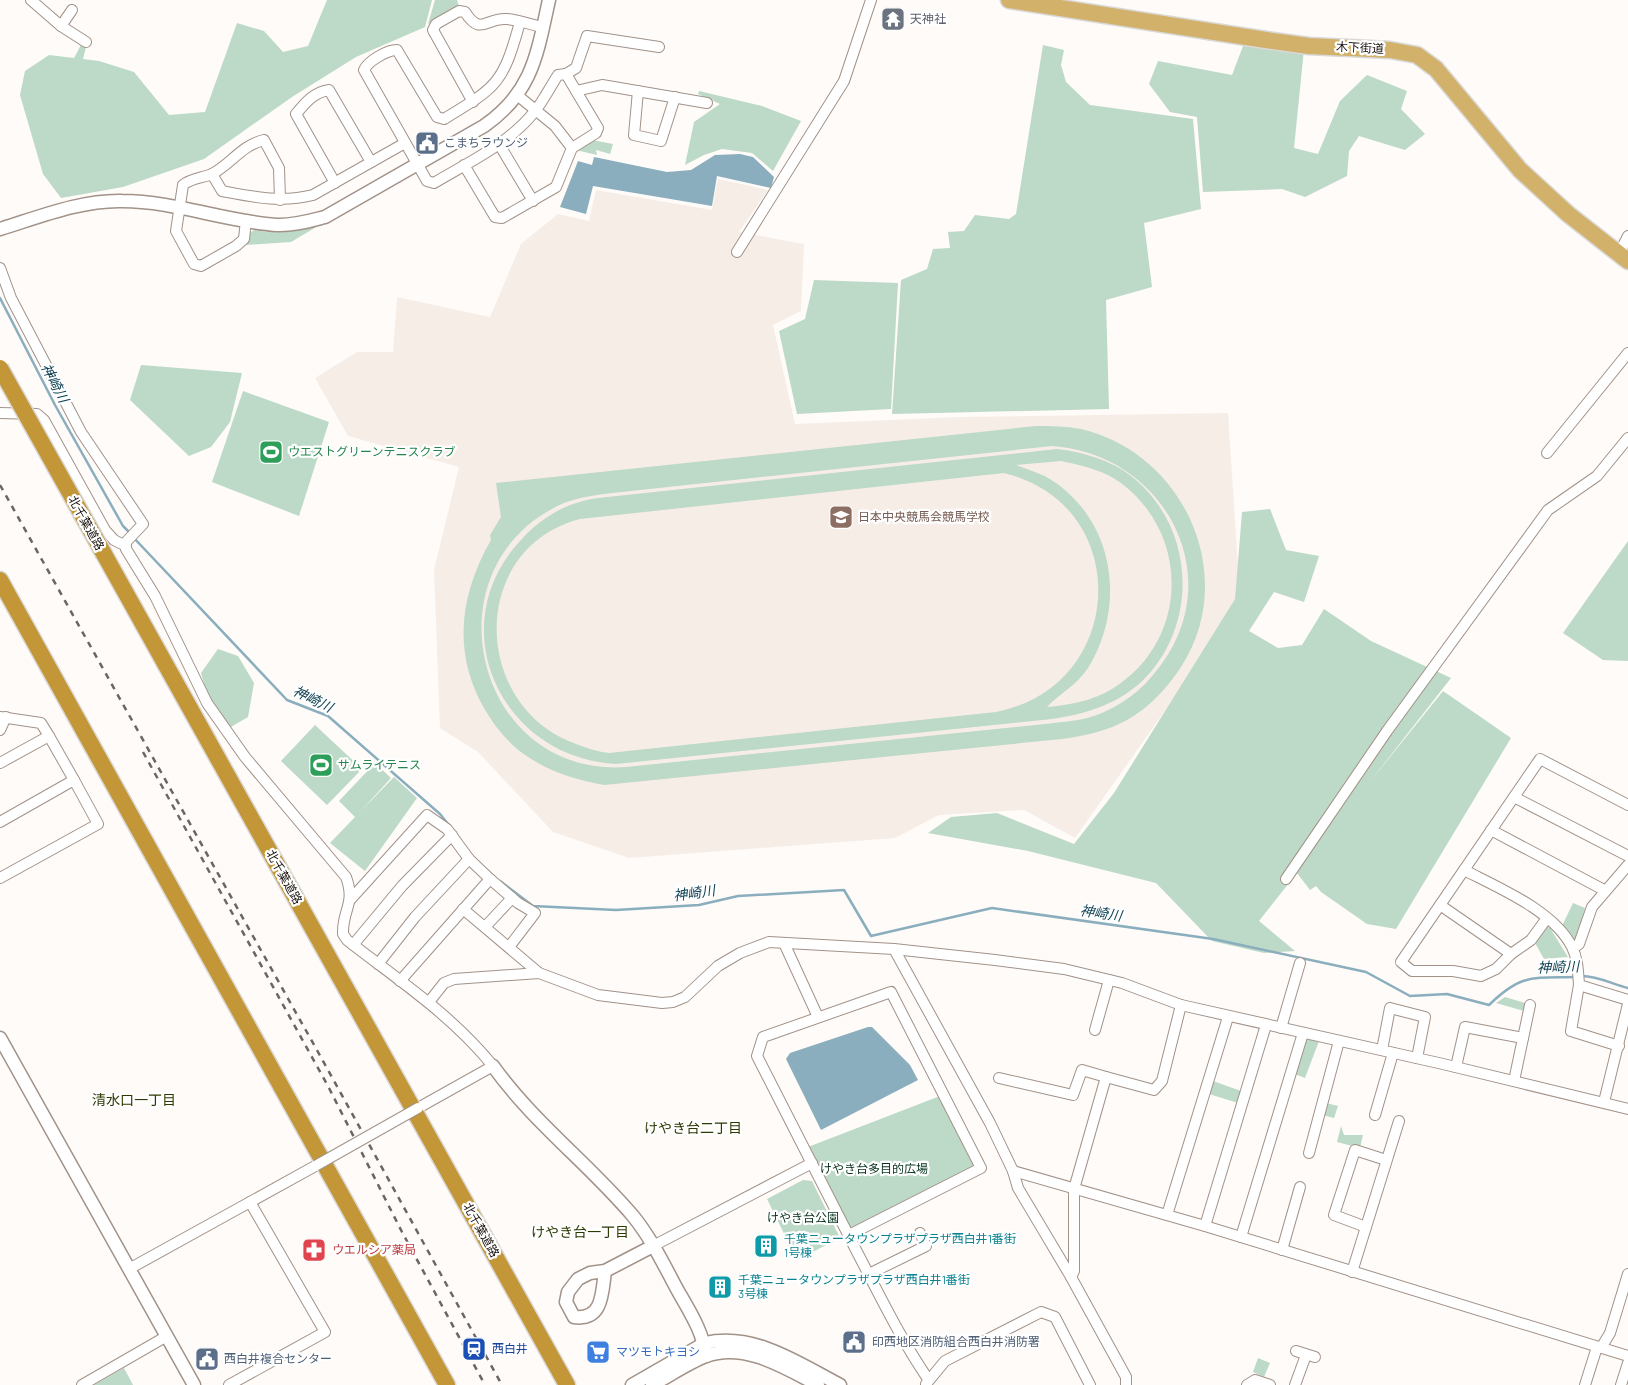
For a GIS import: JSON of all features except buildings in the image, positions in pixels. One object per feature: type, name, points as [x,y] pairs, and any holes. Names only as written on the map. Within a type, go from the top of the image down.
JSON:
[{"type":"highway","name":"北千葉道路","points":[[0,368],[567,1385]]},
{"type":"highway","points":[[0,580],[447,1385]]},
{"type":"main road","name":"木下街道","points":[[1009,0],[1309,46],[1390,50],[1417,55],[1436,69],[1520,170],[1568,214],[1623,257]]},
{"type":"street","points":[[31,0],[61,26],[86,42]]},
{"type":"street","points":[[0,229],[88,204],[129,201],[278,225],[325,217],[484,126],[507,108],[517,95],[536,59],[549,0]]},
{"type":"street","points":[[736,252],[844,81],[871,0]]},
{"type":"street","points":[[61,26],[72,10]]},
{"type":"street","points":[[474,102],[433,30],[436,24],[459,11],[465,12],[472,23],[478,26],[506,18],[543,27]]},
{"type":"street","points":[[520,22],[509,61],[499,80],[488,92],[444,120],[438,118],[397,50],[392,50],[366,65],[364,70],[427,180],[434,182],[499,144],[519,130],[536,111],[558,75],[566,74],[576,68],[587,36],[659,47]]},
{"type":"street","points":[[464,165],[495,217],[502,218],[556,187],[572,148],[596,133],[598,128],[566,74]]},
{"type":"street","points":[[576,91],[602,85],[707,102]]},
{"type":"street","points":[[335,183],[296,114],[308,100],[322,91],[329,90],[371,162]]},
{"type":"street","points":[[638,91],[634,135],[661,141],[675,97]]},
{"type":"street","points":[[517,95],[555,126],[572,148]]},
{"type":"street","points":[[246,220],[244,239],[236,246],[201,266],[194,264],[176,231],[183,185],[188,181],[212,174],[244,148],[264,140],[279,168],[280,200]]},
{"type":"street","points":[[212,174],[222,191],[280,200],[314,194],[405,142]]},
{"type":"street","points":[[499,144],[533,200]]},
{"type":"street","points":[[1623,257],[1628,236]]},
{"type":"street","points":[[0,268],[11,298],[81,432],[143,524],[127,543],[126,549],[155,596],[207,703],[245,756],[346,876],[350,889],[350,900],[342,934],[353,945],[428,1002],[473,1041],[534,1115],[633,1217],[654,1246],[696,1322],[704,1343],[706,1356]]},
{"type":"street","points":[[1547,453],[1628,353]]},
{"type":"street","points":[[0,413],[37,414],[44,420],[105,530],[114,540],[127,543]]},
{"type":"street","points":[[1286,879],[1387,731],[1548,510],[1597,476],[1628,438]]},
{"type":"street","points":[[0,730],[3,717],[41,723],[98,824],[0,878]]},
{"type":"street","points":[[0,764],[48,736]]},
{"type":"street","points":[[1547,918],[1530,940],[1511,954],[1496,969],[1481,976],[1453,971],[1412,971],[1401,962],[1540,759],[1628,805]]},
{"type":"street","points":[[0,822],[74,780]]},
{"type":"street","points":[[1514,796],[1628,856]]},
{"type":"street","points":[[350,900],[427,815],[452,835],[469,858],[490,879],[512,898],[536,913],[509,947]]},
{"type":"street","points":[[1491,830],[1604,890]]},
{"type":"street","points":[[353,945],[402,886],[452,835]]},
{"type":"street","points":[[378,964],[415,917],[469,858]]},
{"type":"street","points":[[1573,948],[1579,944],[1592,907],[1604,890],[1628,865]]},
{"type":"street","points":[[1464,870],[1510,894],[1547,918],[1560,930],[1573,948],[1578,967],[1579,985],[1571,1031],[1619,1046]]},
{"type":"street","points":[[400,981],[490,879]]},
{"type":"street","points":[[485,927],[512,898]]},
{"type":"street","points":[[1440,904],[1511,954]]},
{"type":"street","points":[[463,909],[539,973],[598,995],[615,999],[673,1002],[685,997],[718,966],[740,953],[769,942],[894,949],[1064,969],[1109,980],[1181,1005],[1456,1067],[1628,1109]]},
{"type":"street","points":[[784,943],[818,1017]]},
{"type":"street","points":[[894,949],[944,1042],[968,1081],[1013,1171],[1018,1188],[1071,1277],[1126,1377],[1126,1385]]},
{"type":"street","points":[[1281,1028],[1300,963]]},
{"type":"street","points":[[428,1002],[444,984],[454,979],[539,973]]},
{"type":"street","points":[[1095,1030],[1109,980]]},
{"type":"street","points":[[1579,985],[1628,1000]]},
{"type":"street","points":[[849,1235],[982,1168],[891,992],[763,1036],[757,1056],[908,1350],[927,1382],[945,1361],[1041,1312],[1056,1317],[1090,1385]]},
{"type":"street","points":[[1604,1102],[1628,1004]]},
{"type":"street","points":[[999,1078],[1073,1095],[1082,1070],[1154,1090],[1162,1081],[1181,1005]]},
{"type":"street","points":[[1514,1081],[1530,1005]]},
{"type":"street","points":[[1382,1050],[1390,1008],[1425,1017],[1417,1058]]},
{"type":"street","points":[[1167,1215],[1228,1016]]},
{"type":"street","points":[[1204,1226],[1266,1025]]},
{"type":"street","points":[[1456,1067],[1464,1027],[1523,1038]]},
{"type":"street","points":[[1241,1237],[1303,1033]]},
{"type":"street","points":[[0,1038],[194,1385]]},
{"type":"street","points":[[1309,1152],[1339,1041]]},
{"type":"street","points":[[1375,1115],[1393,1053]]},
{"type":"street","points":[[129,1269],[493,1066]]},
{"type":"street","points":[[1071,1277],[1074,1271],[1074,1189],[1106,1077]]},
{"type":"street","points":[[1352,1272],[1399,1121]]},
{"type":"street","points":[[1366,1227],[1334,1215],[1355,1150],[1386,1160]]},
{"type":"street","points":[[605,1271],[812,1163]]},
{"type":"street","points":[[1013,1171],[1241,1237],[1628,1356]]},
{"type":"street","points":[[1282,1250],[1300,1187]]},
{"type":"street","points":[[230,1385],[325,1332],[250,1202]]},
{"type":"street","points":[[869,1274],[926,1246],[920,1233]]},
{"type":"street","points":[[1585,1385],[1599,1348],[1610,1333],[1628,1274]]},
{"type":"street","points":[[82,1385],[166,1336]]},
{"type":"street","points":[[632,1385],[704,1343],[735,1341],[768,1349],[840,1385]]},
{"type":"street","points":[[652,1385],[706,1356],[736,1354],[751,1355],[775,1363],[818,1385]]},
{"type":"street","points":[[1296,1385],[1306,1354]]},
{"type":"street","points":[[1621,1385],[1628,1363]]},
{"type":"street","points":[[1247,1385],[1255,1380],[1270,1385]]},
{"type":"shaded area","name":"日本中央競馬会競馬学校","points":[[718,179],[768,190],[739,232],[804,244],[801,311],[773,325],[795,424],[961,417],[1228,413],[1240,596],[1227,623],[1075,838],[1024,810],[939,815],[895,838],[629,858],[553,832],[478,752],[440,728],[434,570],[459,467],[348,436],[315,378],[357,352],[393,352],[397,297],[490,317],[521,244],[558,214],[589,221],[596,190],[712,210]]},
{"type":"green space","points":[[327,0],[432,0],[425,27],[356,57],[292,97],[204,159],[123,187],[61,198],[43,174],[20,95],[25,71],[49,55],[74,58],[82,43],[86,47],[83,59],[99,61],[134,72],[169,115],[205,112],[237,23],[264,31],[283,52],[308,46]]},
{"type":"green space","points":[[435,0],[457,0],[459,6],[428,24]]},
{"type":"green space","points":[[1043,45],[1064,50],[1061,65],[1066,82],[1090,105],[1193,119],[1201,209],[1144,223],[1152,287],[1106,300],[1109,409],[892,414],[901,280],[927,269],[933,249],[950,248],[948,232],[964,231],[975,215],[1009,219],[1016,214]]},
{"type":"green space","points":[[1243,46],[1304,49],[1294,148],[1318,154],[1340,101],[1367,75],[1407,91],[1401,109],[1425,134],[1405,150],[1359,136],[1349,151],[1347,176],[1305,197],[1282,189],[1203,192],[1197,117],[1170,112],[1149,84],[1158,61],[1232,75]]},
{"type":"green space","points":[[699,91],[762,106],[801,121],[773,171],[752,153],[722,149],[704,155],[685,165],[694,122],[720,104],[698,94]]},
{"type":"green space","points":[[592,140],[613,144],[610,154],[596,150],[597,155],[576,150]]},
{"type":"green space","points":[[318,226],[291,242],[245,245],[249,234],[254,230],[279,232]]},
{"type":"green space","points":[[814,280],[898,283],[891,409],[797,414],[779,331],[805,319]]},
{"type":"green space","points":[[141,365],[242,373],[230,422],[211,447],[189,456],[130,400]]},
{"type":"green space","name":"ウエストグリーンテニスクラブ","points":[[243,391],[329,422],[299,516],[212,482]]},
{"type":"green space","points":[[1036,426],[1075,428],[1117,442],[1148,464],[1173,491],[1192,523],[1202,558],[1205,595],[1198,632],[1176,675],[1143,709],[1127,720],[1104,730],[1062,739],[604,785],[559,773],[525,755],[511,744],[494,723],[474,687],[467,666],[464,623],[472,581],[480,560],[491,540],[490,535],[501,517],[496,483]],"holes":[[[1052,446],[1092,454],[1126,471],[1154,496],[1175,526],[1186,561],[1188,597],[1178,634],[1157,670],[1130,697],[1097,715],[1058,723],[626,767],[574,761],[532,739],[503,704],[486,662],[482,616],[493,572],[520,532],[564,503],[612,493]]]},
{"type":"green space","points":[[1057,449],[1067,450],[1115,465],[1131,476],[1152,496],[1167,519],[1177,545],[1182,573],[1182,600],[1176,627],[1164,653],[1147,676],[1127,693],[1115,700],[1078,714],[1052,719],[616,764],[576,756],[542,739],[514,714],[495,683],[485,648],[485,612],[496,575],[520,541],[536,525],[555,512],[576,503],[598,498]],"holes":[[[1061,461],[1089,468],[1109,476],[1140,500],[1158,526],[1168,555],[1172,585],[1168,615],[1156,643],[1138,668],[1112,689],[1097,697],[1072,704],[1047,707],[1079,679],[1088,668],[1099,645],[1107,621],[1110,597],[1109,572],[1103,548],[1093,525],[1079,504],[1050,479],[1016,465]],[[1004,473],[1046,491],[1076,520],[1093,555],[1098,594],[1091,633],[1071,668],[1040,696],[996,712],[609,753],[576,744],[541,725],[517,697],[502,664],[497,628],[502,593],[517,561],[543,535],[580,519]]]},
{"type":"green space","points":[[1270,509],[1286,550],[1319,556],[1304,602],[1274,592],[1249,631],[1278,648],[1302,645],[1324,609],[1371,641],[1451,678],[1369,783],[1443,691],[1511,738],[1396,929],[1367,924],[1321,892],[1316,886],[1310,890],[1297,873],[1259,921],[1295,951],[1264,953],[1212,941],[1156,883],[1028,851],[928,833],[951,817],[997,813],[1074,844],[1114,793],[1235,599],[1242,512]]},
{"type":"green space","points":[[1628,541],[1628,661],[1603,660],[1563,633]]},
{"type":"green space","points":[[218,649],[238,656],[254,683],[248,717],[231,727],[209,701],[201,673]]},
{"type":"green space","name":"サムライテニス","points":[[315,725],[362,769],[327,805],[281,761]]},
{"type":"green space","points":[[375,763],[391,778],[360,812],[394,777],[417,798],[365,871],[330,843],[355,817],[339,801]]},
{"type":"green space","points":[[1573,903],[1585,908],[1577,938],[1574,941],[1570,939],[1562,926]]},
{"type":"green space","points":[[1545,926],[1550,928],[1568,957],[1544,959],[1534,941]]},
{"type":"green space","points":[[1505,997],[1525,1003],[1524,1011],[1496,1003]]},
{"type":"green space","points":[[1306,1037],[1319,1041],[1305,1078],[1292,1073]]},
{"type":"green space","points":[[1213,1081],[1241,1091],[1238,1103],[1209,1094]]},
{"type":"green space","name":"けやき台多目的広場","points":[[940,1096],[974,1163],[972,1169],[854,1229],[848,1226],[808,1147]]},
{"type":"green space","points":[[1326,1103],[1338,1106],[1334,1118],[1322,1115]]},
{"type":"green space","points":[[1341,1126],[1344,1135],[1363,1135],[1360,1148],[1337,1142]]},
{"type":"green space","name":"けやき台公園","points":[[803,1180],[812,1181],[840,1238],[797,1260],[767,1199]]},
{"type":"green space","points":[[1258,1358],[1270,1363],[1264,1377],[1253,1372]]},
{"type":"green space","points":[[124,1368],[133,1385],[94,1385]]},
{"type":"water","points":[[740,154],[753,157],[774,177],[771,188],[717,176],[712,206],[593,186],[586,214],[560,207],[578,161],[592,165],[594,157],[667,172],[691,170],[715,155]]},
{"type":"water","points":[[872,1027],[910,1065],[918,1080],[821,1130],[786,1059],[790,1053]]},
{"type":"waterway","name":"神崎川","points":[[0,298],[55,405],[123,526],[130,533]]},
{"type":"waterway","name":"神崎川","points":[[133,537],[287,700],[328,716],[440,814],[448,824]]},
{"type":"waterway","name":"神崎川","points":[[500,881],[533,906],[616,910],[699,905],[738,896],[844,890],[871,936],[992,908],[1213,939],[1366,972],[1410,996],[1447,994],[1489,1005],[1510,987],[1529,979],[1576,977]]},
{"type":"waterway","name":"神崎川","points":[[1582,976],[1588,976],[1628,988]]},
{"type":"railway","points":[[0,485],[318,1052],[502,1385]]},
{"type":"railway","points":[[143,752],[329,1088],[402,1232],[485,1385]]},
{"type":"place","name":"天神社","points":[[893,19]]},
{"type":"place","name":"こまちラウンジ","points":[[427,143]]},
{"type":"place","name":"ウエストグリーンテニスクラブ","points":[[271,452]]},
{"type":"place","name":"日本中央競馬会競馬学校","points":[[841,517]]},
{"type":"place","name":"サムライテニス","points":[[321,765]]},
{"type":"place","name":"千葉ニュータウンプラザプラザ西白井1番街 1号棟","points":[[766,1246]]},
{"type":"place","name":"ウエルシア薬局","points":[[314,1250]]},
{"type":"place","name":"千葉ニュータウンプラザプラザ西白井1番街 3号棟","points":[[720,1287]]},
{"type":"place","name":"印西地区消防組合西白井消防署","points":[[854,1342]]},
{"type":"place","name":"西白井","points":[[474,1349]]},
{"type":"place","name":"マツモトキヨシ","points":[[598,1352]]},
{"type":"place","name":"西白井複合センター","points":[[207,1359]]},
{"type":"district","name":"清水口一丁目","points":[[134,1100]]},
{"type":"district","name":"けやき台二丁目","points":[[693,1128]]},
{"type":"district","name":"けやき台一丁目","points":[[580,1232]]}]
